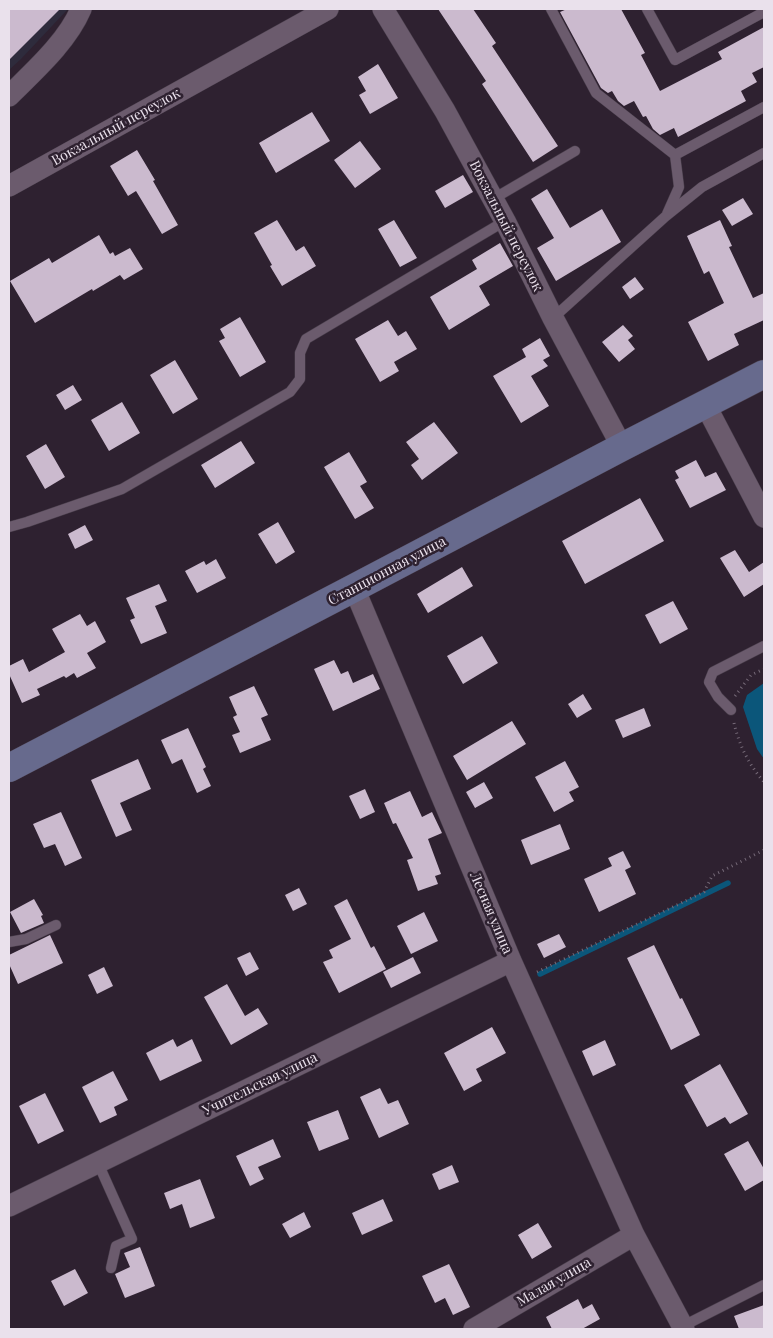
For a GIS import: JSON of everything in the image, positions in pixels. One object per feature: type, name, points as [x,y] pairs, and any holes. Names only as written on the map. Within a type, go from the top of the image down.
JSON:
[{"type":"main road","name":"Станционная улица","points":[[9,768],[764,374]]},
{"type":"street","points":[[9,96],[53,51],[81,9]]},
{"type":"street","name":"Вокзальный переулок","points":[[9,186],[328,9]]},
{"type":"street","name":"Вокзальный переулок","points":[[384,9],[445,111],[505,221],[553,318],[622,447]]},
{"type":"street","points":[[705,404],[764,517]]},
{"type":"street","name":"Лесная улица","points":[[354,588],[516,970],[634,1235],[684,1328]]},
{"type":"street","name":"Учительская улица","points":[[9,1206],[516,970]]},
{"type":"street","name":"Малая улица","points":[[474,1329],[634,1235]]},
{"type":"lane","points":[[551,9],[596,93],[675,155],[679,187],[666,216]]},
{"type":"lane","points":[[647,9],[675,60],[764,12]]},
{"type":"lane","points":[[675,155],[764,107]]},
{"type":"lane","points":[[493,199],[575,151]]},
{"type":"lane","points":[[553,318],[666,216],[702,187],[764,153]]},
{"type":"lane","points":[[9,527],[122,489],[290,392],[300,379],[300,353],[306,340],[505,221]]},
{"type":"lane","points":[[731,710],[718,697],[709,682],[713,672],[764,646]]},
{"type":"lane","points":[[9,942],[26,939],[56,925]]},
{"type":"lane","points":[[98,1163],[132,1239],[116,1246],[111,1268]]},
{"type":"lane","points":[[684,1328],[764,1286]]},
{"type":"path","points":[[764,669],[751,675],[732,699],[731,710],[738,741],[755,772],[764,782]]},
{"type":"path","points":[[516,970],[704,892],[712,876],[764,850]]},
{"type":"shaded area","points":[[9,9],[68,9],[9,70]]},
{"type":"water","points":[[764,683],[764,759],[757,749],[743,707],[747,695]]},
{"type":"building","points":[[9,9],[60,9],[9,60]]},
{"type":"building","points":[[438,9],[473,9],[496,43],[492,46],[558,146],[533,162],[482,84],[486,81]]},
{"type":"building","points":[[567,9],[621,9],[645,53],[641,55],[660,91],[722,59],[718,52],[764,27],[764,67],[752,73],[757,82],[741,91],[746,101],[678,137],[674,128],[660,135],[653,129],[646,116],[643,117],[634,101],[624,106],[618,101],[612,91],[608,93],[601,88],[560,12]]},
{"type":"building","points":[[378,64],[398,98],[370,114],[359,95],[366,91],[358,77]]},
{"type":"building","points":[[312,112],[330,141],[276,173],[259,143]]},
{"type":"building","points":[[360,141],[381,169],[355,188],[334,160]]},
{"type":"building","points":[[137,150],[178,225],[162,234],[136,191],[128,196],[110,166]]},
{"type":"building","points":[[463,175],[473,192],[445,208],[435,191]]},
{"type":"building","points":[[547,189],[570,228],[602,209],[621,242],[556,281],[537,248],[554,238],[531,199]]},
{"type":"building","points":[[743,198],[753,214],[732,226],[722,210]]},
{"type":"building","points":[[277,220],[296,251],[304,246],[316,266],[282,286],[254,233]]},
{"type":"building","points":[[394,220],[417,258],[400,267],[378,229]]},
{"type":"building","points":[[720,220],[732,246],[729,247],[753,298],[764,293],[764,320],[734,334],[739,345],[708,361],[688,322],[724,303],[709,271],[704,274],[687,236]]},
{"type":"building","points":[[99,235],[110,254],[113,252],[115,256],[130,248],[143,269],[124,280],[120,275],[93,291],[92,289],[35,323],[10,281],[49,258],[52,263]]},
{"type":"building","points":[[500,243],[513,266],[479,286],[490,305],[449,330],[430,297],[477,269],[472,260]]},
{"type":"building","points":[[635,277],[644,289],[630,299],[622,287]]},
{"type":"building","points":[[240,317],[266,362],[240,377],[219,341],[225,338],[220,329]]},
{"type":"building","points":[[388,320],[398,336],[406,331],[417,349],[394,362],[399,371],[380,382],[355,339]]},
{"type":"building","points":[[623,325],[633,336],[628,340],[635,349],[619,362],[602,342]]},
{"type":"building","points":[[540,338],[550,356],[543,360],[548,366],[531,376],[549,406],[521,423],[493,376],[526,357],[522,349]]},
{"type":"building","points":[[175,360],[198,399],[173,414],[150,375]]},
{"type":"building","points":[[73,385],[82,400],[65,410],[56,395]]},
{"type":"building","points":[[122,402],[140,433],[109,451],[91,420]]},
{"type":"building","points":[[434,422],[458,453],[422,480],[411,465],[419,459],[406,442]]},
{"type":"building","points":[[241,441],[255,463],[215,488],[201,465]]},
{"type":"building","points":[[46,444],[65,477],[45,489],[26,456]]},
{"type":"building","points":[[349,452],[367,482],[360,486],[374,508],[355,519],[324,467]]},
{"type":"building","points":[[696,460],[705,477],[716,472],[726,490],[690,508],[675,480],[679,478],[675,471]]},
{"type":"building","points":[[640,498],[664,541],[585,584],[562,541]]},
{"type":"building","points":[[278,522],[295,552],[276,564],[258,534]]},
{"type":"building","points":[[85,525],[93,540],[75,549],[68,534]]},
{"type":"building","points":[[735,550],[749,572],[764,562],[764,584],[744,597],[720,558]]},
{"type":"building","points":[[216,559],[226,578],[197,593],[185,571],[204,561],[206,565]]},
{"type":"building","points":[[462,567],[473,586],[428,613],[417,594]]},
{"type":"building","points":[[159,584],[167,601],[155,606],[167,633],[141,644],[130,620],[135,618],[126,598]]},
{"type":"building","points":[[673,601],[688,629],[660,644],[645,615]]},
{"type":"building","points":[[80,614],[87,626],[95,621],[106,642],[87,653],[96,668],[77,678],[74,673],[66,678],[64,676],[37,689],[40,695],[22,703],[9,674],[9,666],[23,659],[29,672],[65,652],[52,629]]},
{"type":"building","points":[[482,636],[498,663],[463,684],[447,656]]},
{"type":"building","points":[[334,660],[341,674],[348,671],[353,683],[373,674],[380,689],[333,711],[314,669]]},
{"type":"building","points":[[254,686],[268,715],[261,718],[271,740],[240,753],[232,735],[240,732],[233,717],[237,715],[229,697]]},
{"type":"building","points":[[583,694],[592,709],[577,718],[568,704]]},
{"type":"building","points":[[644,708],[651,726],[623,738],[615,720]]},
{"type":"building","points":[[512,721],[526,744],[467,780],[453,756]]},
{"type":"building","points":[[188,728],[206,767],[203,769],[211,786],[197,793],[182,759],[172,764],[161,740]]},
{"type":"building","points":[[138,759],[151,789],[120,803],[132,830],[116,837],[91,780]]},
{"type":"building","points":[[565,761],[579,787],[569,792],[574,801],[554,812],[535,777]]},
{"type":"building","points":[[484,782],[493,798],[475,808],[466,792]]},
{"type":"building","points":[[365,789],[375,812],[360,819],[349,796]]},
{"type":"building","points":[[410,791],[422,817],[432,812],[442,833],[428,839],[441,874],[435,876],[438,884],[418,891],[407,860],[413,858],[396,823],[393,824],[384,803]]},
{"type":"building","points":[[61,812],[82,858],[65,866],[55,844],[44,848],[33,824]]},
{"type":"building","points":[[560,824],[570,849],[531,865],[521,840]]},
{"type":"building","points":[[623,851],[631,867],[625,870],[636,894],[599,912],[584,879],[612,866],[608,858]]},
{"type":"building","points":[[299,888],[307,904],[293,911],[285,895]]},
{"type":"building","points":[[34,899],[43,915],[41,916],[44,923],[21,933],[10,912]]},
{"type":"building","points":[[347,899],[371,948],[374,946],[386,969],[339,993],[323,962],[333,958],[329,950],[351,939],[334,906]]},
{"type":"building","points":[[424,912],[438,941],[411,954],[397,926]]},
{"type":"building","points":[[559,934],[566,947],[544,958],[537,944]]},
{"type":"building","points":[[50,935],[63,963],[18,984],[9,964],[9,955]]},
{"type":"building","points":[[654,945],[700,1035],[671,1050],[627,958]]},
{"type":"building","points":[[250,952],[259,969],[246,976],[237,958]]},
{"type":"building","points":[[413,957],[421,973],[391,988],[383,972]]},
{"type":"building","points":[[104,967],[113,986],[97,994],[88,975]]},
{"type":"building","points":[[227,984],[245,1016],[258,1008],[268,1024],[231,1045],[204,997]]},
{"type":"building","points":[[492,1027],[506,1053],[476,1069],[482,1081],[464,1091],[444,1053]]},
{"type":"building","points":[[173,1039],[177,1047],[192,1039],[202,1061],[160,1081],[146,1053]]},
{"type":"building","points":[[605,1040],[616,1065],[593,1076],[582,1051]]},
{"type":"building","points":[[720,1064],[748,1114],[730,1124],[725,1117],[707,1127],[684,1085]]},
{"type":"building","points":[[113,1071],[128,1100],[114,1107],[117,1115],[100,1123],[82,1087]]},
{"type":"building","points":[[380,1088],[388,1104],[398,1100],[409,1124],[379,1138],[360,1097]]},
{"type":"building","points":[[45,1093],[64,1131],[38,1144],[19,1106]]},
{"type":"building","points":[[338,1110],[349,1139],[319,1151],[307,1122]]},
{"type":"building","points":[[273,1139],[281,1157],[258,1167],[264,1179],[250,1186],[236,1156]]},
{"type":"building","points":[[748,1141],[764,1169],[764,1180],[745,1191],[724,1154]]},
{"type":"building","points":[[452,1165],[459,1182],[439,1190],[432,1174]]},
{"type":"building","points":[[200,1179],[215,1218],[190,1228],[182,1204],[170,1209],[164,1193]]},
{"type":"building","points":[[383,1199],[393,1221],[362,1235],[352,1213]]},
{"type":"building","points":[[304,1212],[311,1227],[290,1238],[282,1224]]},
{"type":"building","points":[[538,1223],[552,1247],[532,1259],[518,1235]]},
{"type":"building","points":[[140,1247],[155,1286],[125,1298],[115,1274],[130,1267],[124,1253]]},
{"type":"building","points":[[449,1264],[470,1307],[453,1315],[445,1298],[435,1303],[422,1276]]},
{"type":"building","points":[[75,1269],[88,1293],[64,1306],[51,1281]]},
{"type":"building","points":[[578,1299],[583,1309],[592,1304],[600,1319],[582,1329],[552,1329],[546,1317]]},
{"type":"building","points":[[764,1305],[764,1329],[739,1329],[734,1316]]},
{"type":"waterway","points":[[540,974],[728,883]]}]
